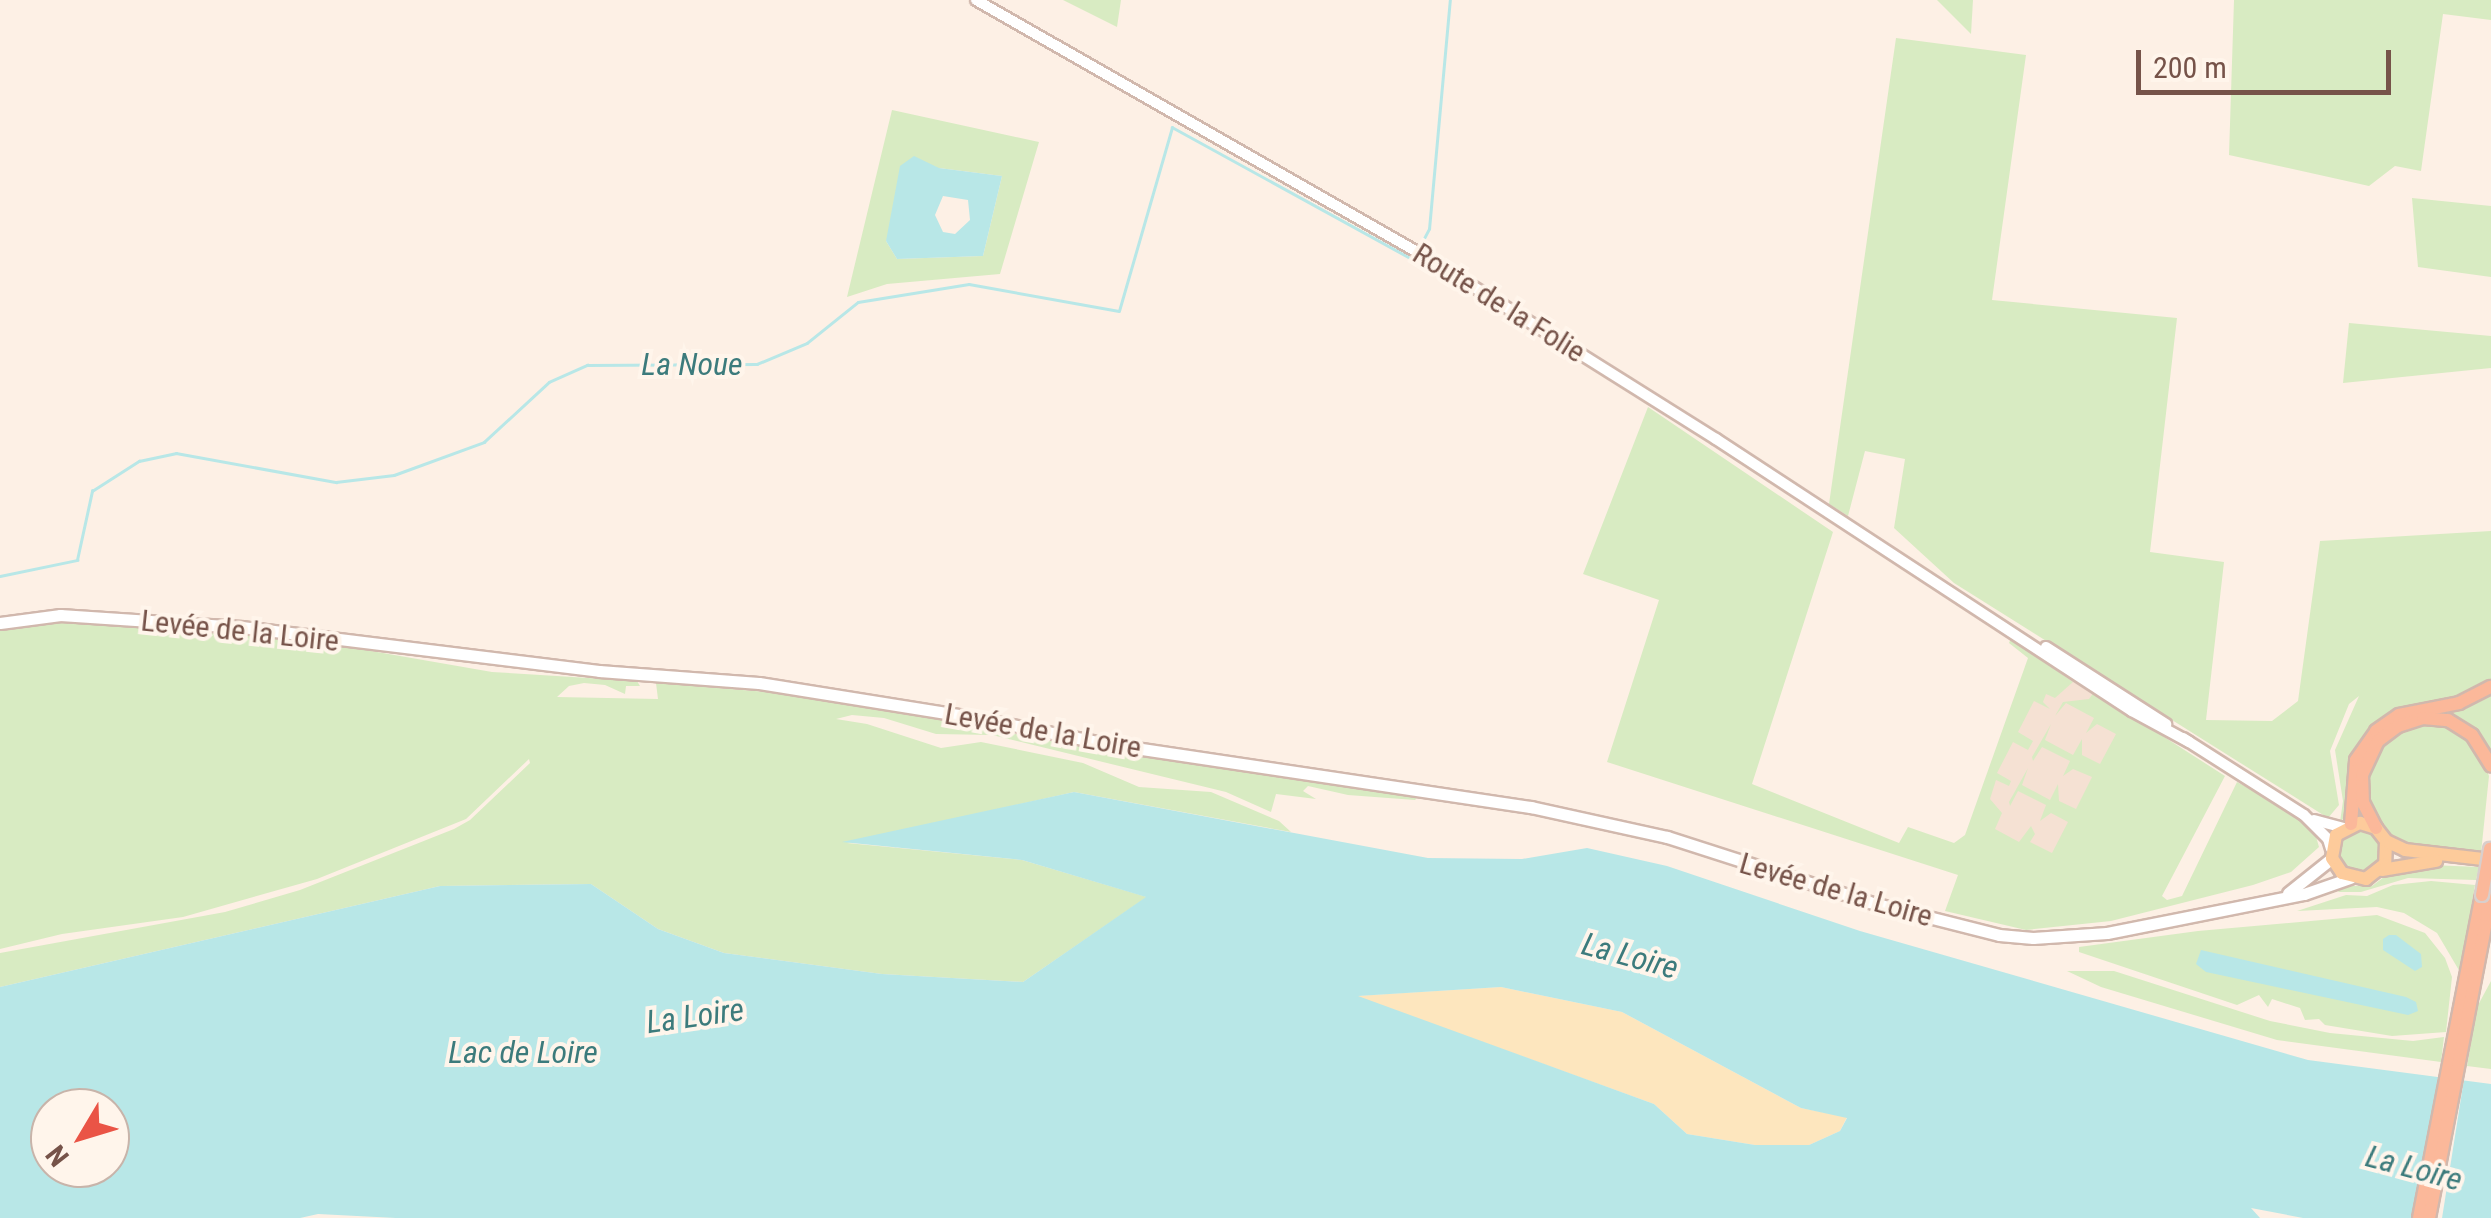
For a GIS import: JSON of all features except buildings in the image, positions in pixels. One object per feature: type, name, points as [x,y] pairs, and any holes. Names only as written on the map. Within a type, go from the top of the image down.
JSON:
[{"type":"highway","points":[[2347,826],[2356,760],[2376,731],[2399,715],[2459,703],[2491,686]]},
{"type":"highway","points":[[2376,828],[2363,803],[2362,775],[2378,741],[2398,726],[2423,718],[2448,720],[2472,735],[2491,766]]},
{"type":"highway","points":[[2419,1218],[2488,896],[2491,838]]},
{"type":"highway","points":[[2429,1218],[2456,1049]]},
{"type":"main road","name":"Levée de la Loire","points":[[0,623],[60,615],[242,627],[598,671],[777,686],[977,718],[1102,743],[1530,807],[1667,838],[1870,902],[1999,935],[2071,937],[2276,900],[2350,878]]},
{"type":"main road","points":[[2276,900],[2310,879],[2347,826],[2376,828],[2386,840],[2405,850],[2491,863]]},
{"type":"main road","points":[[2380,871],[2387,856],[2386,840]]},
{"type":"main road","points":[[2331,854],[2350,878],[2366,879],[2414,862],[2491,863]]},
{"type":"street","name":"Route de la Folie","points":[[976,0],[1426,257],[2009,629],[2102,682],[2304,815],[2323,832],[2331,854]]},
{"type":"street","name":"Route de la Folie","points":[[2304,815],[2347,826]]},
{"type":"shaded area","points":[[2050,665],[2131,715],[2049,862],[1980,824],[1995,773]]},
{"type":"green space","points":[[1063,0],[1121,0],[1117,27]]},
{"type":"green space","points":[[1937,0],[1973,0],[1971,34]]},
{"type":"green space","points":[[2234,0],[2491,0],[2491,20],[2443,14],[2421,171],[2395,166],[2369,186],[2229,155]]},
{"type":"green space","points":[[1896,38],[2026,55],[1992,300],[2177,318],[2150,552],[2224,562],[2206,720],[2272,721],[2298,701],[2320,541],[2491,531],[2491,681],[2459,700],[2436,703],[2353,759],[2345,817],[2340,822],[2343,801],[2335,750],[2359,696],[2349,704],[2330,751],[2339,805],[2328,818],[1954,583],[1894,528],[1905,459],[1865,451],[1848,516],[1829,504]]},
{"type":"green space","points":[[892,110],[1039,142],[1000,274],[887,284],[847,297]],"holes":[[[939,168],[1002,176],[983,256],[897,259],[886,241]]]},
{"type":"green space","points":[[2412,198],[2491,206],[2491,277],[2418,267]]},
{"type":"green space","points":[[2349,323],[2491,336],[2491,368],[2343,383]]},
{"type":"green space","points":[[1648,407],[1833,532],[1752,784],[1899,843],[1908,827],[1954,843],[1965,835],[2028,658],[2009,643],[2011,638],[2073,682],[2055,698],[2046,694],[2043,702],[2050,709],[2034,701],[2018,732],[2033,741],[2028,750],[2013,742],[1997,773],[2011,781],[2009,786],[1996,780],[1990,799],[2002,813],[1995,829],[2019,842],[2031,826],[2035,834],[2030,842],[2052,853],[2068,822],[2051,813],[2040,821],[2046,805],[2018,791],[2010,806],[2009,802],[2028,768],[2022,785],[2050,800],[2058,784],[2059,801],[2076,809],[2092,777],[2073,769],[2063,776],[2070,761],[2042,747],[2033,761],[2032,757],[2051,724],[2045,740],[2073,755],[2082,739],[2082,755],[2100,764],[2116,734],[2097,724],[2086,733],[2094,718],[2066,703],[2055,716],[2063,702],[2089,699],[2094,692],[2225,776],[2162,896],[2167,900],[2182,896],[2237,782],[2277,803],[2315,833],[2319,847],[2291,872],[2253,885],[2111,921],[2026,930],[1945,911],[1958,875],[1607,762],[1659,600],[1583,574]]},
{"type":"green space","points":[[48,620],[268,633],[492,672],[637,681],[640,686],[626,686],[625,694],[605,685],[584,683],[569,686],[557,697],[658,699],[656,683],[827,697],[1159,759],[1419,796],[1415,800],[1348,795],[1308,786],[1303,791],[1316,799],[1276,794],[1271,812],[1226,792],[992,735],[936,734],[884,718],[852,715],[836,719],[867,724],[941,748],[981,742],[1083,763],[1139,787],[1211,792],[1279,821],[1291,832],[1074,792],[847,843],[1022,860],[1147,897],[1023,982],[882,974],[724,953],[658,929],[591,884],[440,886],[0,987],[0,953],[225,912],[300,890],[454,829],[470,820],[530,763],[529,759],[466,819],[317,879],[183,917],[62,934],[0,949],[0,625]]},
{"type":"green space","points":[[2491,695],[2491,753],[2473,727],[2442,712]]},
{"type":"green space","points":[[2420,724],[2451,729],[2467,738],[2481,755],[2489,776],[2481,853],[2412,846],[2391,837],[2373,816],[2366,774],[2381,744],[2393,734]]},
{"type":"green space","points":[[2360,830],[2375,836],[2381,851],[2375,866],[2360,872],[2345,866],[2339,851],[2345,836]]},
{"type":"green space","points":[[2430,865],[2479,867],[2476,880],[2408,878],[2361,892],[2339,892],[2333,886],[2372,886],[2392,871]]},
{"type":"green space","points":[[2431,881],[2475,885],[2460,972],[2437,933],[2404,913],[2377,907],[2297,911],[2346,895],[2367,896],[2393,885]]},
{"type":"green space","points":[[2377,915],[2425,933],[2445,958],[2452,977],[2446,1032],[2392,1036],[2325,1025],[2319,1019],[2305,1020],[2300,1008],[2272,999],[2268,1007],[2259,995],[2237,1005],[2079,952],[2079,947],[2198,931]]},
{"type":"green space","points":[[2067,971],[2114,971],[2270,1021],[2330,1033],[2413,1041],[2444,1037],[2441,1062],[2277,1040],[2101,987]]},
{"type":"green space","points":[[2491,981],[2491,1069],[2467,1066],[2477,1007]]},
{"type":"sand","points":[[1501,987],[1622,1012],[1801,1108],[1847,1117],[1840,1131],[1809,1145],[1755,1145],[1687,1134],[1654,1104],[1355,996]]},
{"type":"water","points":[[914,156],[939,168],[1002,176],[983,256],[897,259],[886,241],[900,166]],"holes":[[[943,196],[968,200],[970,220],[955,234],[943,232],[935,215]]]},
{"type":"water","name":"Lac de Loire","points":[[1074,792],[1428,858],[1522,859],[1587,848],[1667,866],[1860,931],[2308,1060],[2491,1084],[2491,1218],[2303,1218],[2251,1208],[2260,1218],[396,1218],[318,1214],[300,1218],[0,1218],[0,987],[440,886],[591,884],[658,929],[724,953],[882,974],[1023,982],[1146,897],[1022,860],[842,842]],"holes":[[[1501,987],[1622,1012],[1801,1108],[1847,1118],[1840,1131],[1809,1145],[1755,1145],[1687,1134],[1654,1104],[1358,996]]]},
{"type":"water","points":[[2396,935],[2421,954],[2422,967],[2415,971],[2383,950],[2383,939]]},
{"type":"water","points":[[2201,950],[2406,997],[2416,1002],[2418,1011],[2408,1015],[2206,972],[2196,964]]},
{"type":"pier","points":[[2439,1071],[2465,1075],[2442,1218],[2416,1218]]},
{"type":"waterway","name":"La Noue","points":[[1421,244],[1429,229],[1450,0]]},
{"type":"waterway","name":"La Noue","points":[[0,576],[77,560],[92,491],[139,461],[176,453],[336,482],[394,475],[484,442],[549,382],[587,365],[757,364],[807,343],[858,302],[969,284],[1119,311],[1172,127],[1412,259]]},
{"type":"water label","name":"La Loire","points":[[1630,956]]},
{"type":"water label","name":"La Loire","points":[[695,1016]]},
{"type":"water label","name":"La Loire","points":[[2414,1168]]}]
